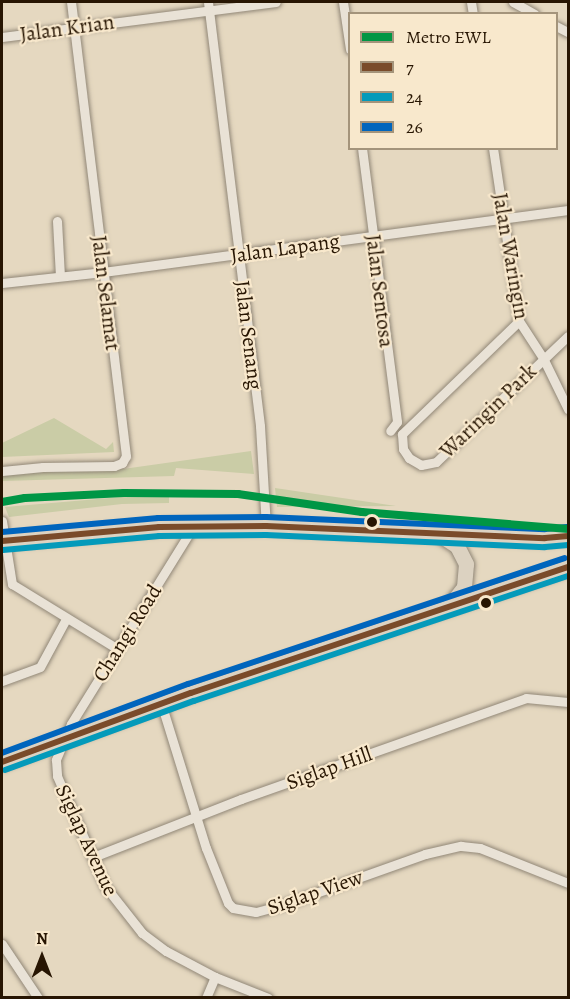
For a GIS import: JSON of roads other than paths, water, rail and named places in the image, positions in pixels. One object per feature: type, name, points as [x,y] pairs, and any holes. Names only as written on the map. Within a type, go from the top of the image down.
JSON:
[{"type":"main road","points":[[3,541],[119,529],[267,526],[545,538],[568,536]]},
{"type":"main road","points":[[435,532],[447,537],[457,546],[466,564],[464,587],[450,605]]},
{"type":"main road","points":[[2,762],[161,703],[568,567]]},
{"type":"street","name":"Jalan Selamat","points":[[2,471],[43,467],[114,466],[122,463],[126,456],[71,2]]},
{"type":"street","name":"Jalan Krian","points":[[2,37],[75,28],[208,5],[276,2]]},
{"type":"street","points":[[343,2],[348,36]]},
{"type":"street","points":[[513,2],[531,12]]},
{"type":"street","name":"Jalan Senang","points":[[208,5],[260,426],[267,526]]},
{"type":"street","name":"Jalan Sentosa","points":[[362,150],[397,422],[390,431]]},
{"type":"street","name":"Jalan Waringin","points":[[493,150],[519,321],[543,358],[568,409]]},
{"type":"street","name":"Jalan Lapang","points":[[2,283],[104,272],[568,210]]},
{"type":"street","points":[[57,221],[60,276]]},
{"type":"street","name":"Waringin Park","points":[[519,321],[402,434],[403,449],[409,458],[421,465],[436,462],[568,336]]},
{"type":"street","points":[[2,521],[3,541],[12,584],[116,648]]},
{"type":"street","name":"Changi Road","points":[[62,741],[116,648],[193,527]]},
{"type":"street","points":[[2,681],[40,667],[66,619]]},
{"type":"street","name":"Siglap Hill","points":[[93,857],[196,816],[526,698],[568,702]]},
{"type":"street","name":"Siglap View","points":[[161,703],[196,816],[228,903],[234,908],[248,912],[282,905],[447,847],[480,848],[568,883]]},
{"type":"street","name":"Siglap Avenue","points":[[62,741],[56,760],[57,776],[105,886],[142,933],[166,951],[214,977],[268,998]]},
{"type":"street","points":[[2,944],[38,998]]},
{"type":"street","points":[[206,998],[214,977]]},
{"type":"metro line","name":"EWL","points":[[2,502],[25,498],[124,493],[238,494],[362,512],[568,529]]}]
